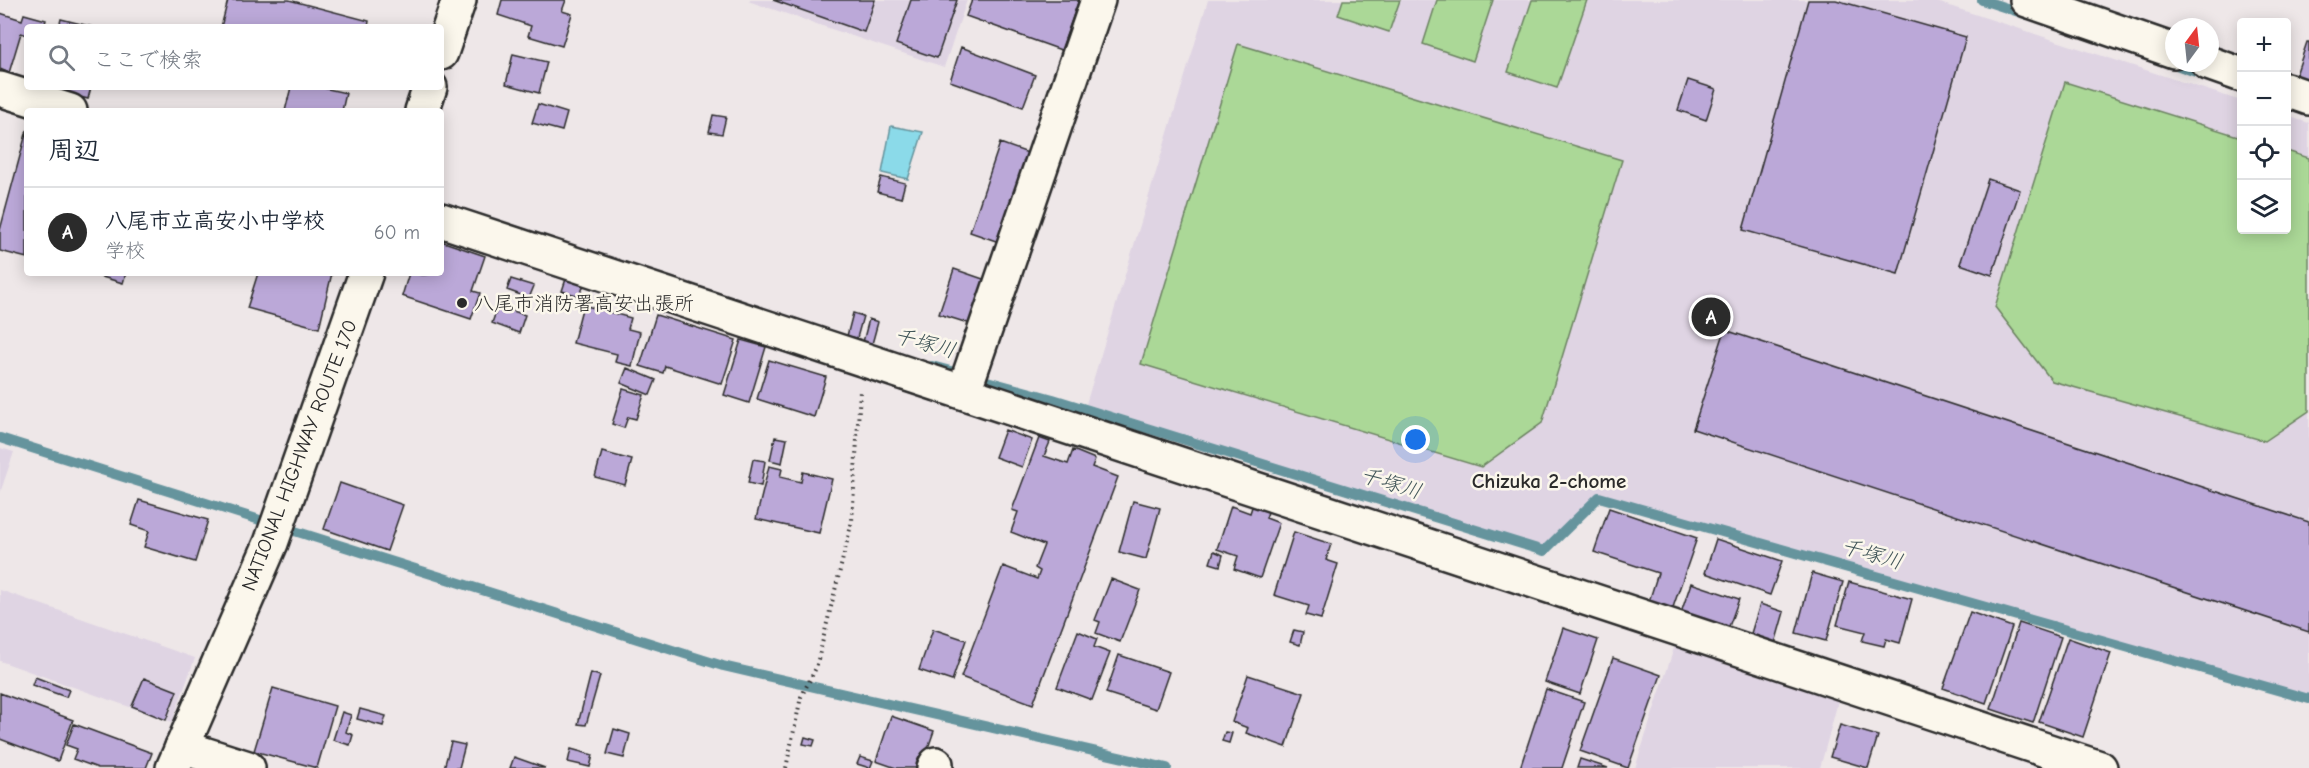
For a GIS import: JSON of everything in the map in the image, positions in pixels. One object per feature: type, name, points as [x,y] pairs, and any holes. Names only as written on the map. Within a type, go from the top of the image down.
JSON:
[{"type":"main road","points":[[444,44],[459,0]]},
{"type":"main road","points":[[964,391],[1098,0]]},
{"type":"main road","points":[[2027,0],[2165,48]]},
{"type":"main road","points":[[2219,67],[2237,74]]},
{"type":"main road","points":[[0,89],[60,108]]},
{"type":"main road","points":[[423,108],[429,90]]},
{"type":"main road","points":[[2291,92],[2309,98]]},
{"type":"main road","points":[[444,221],[862,361],[964,391],[2100,768]]},
{"type":"main road","name":"NATIONAL HIGHWAY ROUTE 170","points":[[177,757],[275,530],[365,276]]},
{"type":"main road","points":[[177,757],[248,768]]},
{"type":"path","points":[[786,768],[801,697],[816,668],[852,521],[862,361]]},
{"type":"shaded area","points":[[745,0],[967,0],[944,67]]},
{"type":"shaded area","points":[[1208,0],[1931,0],[2237,100],[2237,234],[2291,234],[2291,117],[2309,123],[2309,699],[1599,497],[1544,551],[1533,545],[1086,404]]},
{"type":"shaded area","points":[[0,448],[14,452],[0,493]]},
{"type":"shaded area","points":[[0,590],[195,658],[172,722],[0,661]]},
{"type":"shaded area","points":[[1675,645],[1839,698],[1820,768],[1635,768]]},
{"type":"green space","points":[[1343,0],[1400,0],[1389,32],[1338,15]]},
{"type":"green space","points":[[1437,0],[1493,0],[1473,61],[1423,44]]},
{"type":"green space","points":[[1532,0],[1587,0],[1557,88],[1508,72]]},
{"type":"green space","points":[[1238,44],[1622,160],[1542,423],[1481,467],[1141,364]]},
{"type":"green space","points":[[2065,82],[2237,136],[2237,234],[2291,234],[2291,152],[2309,158],[2309,411],[2265,441],[2052,381],[1995,307]]},
{"type":"water","points":[[891,126],[923,132],[908,179],[882,173]]},
{"type":"building","points":[[228,0],[289,0],[369,21],[368,24],[222,24]]},
{"type":"building","points":[[502,0],[566,0],[562,11],[572,14],[562,46],[528,36],[531,26],[498,15]]},
{"type":"building","points":[[773,0],[875,0],[864,32]]},
{"type":"building","points":[[911,0],[957,0],[937,58],[896,44]]},
{"type":"building","points":[[972,0],[1079,0],[1061,50],[966,16]]},
{"type":"building","points":[[1808,0],[1836,0],[1966,37],[1898,274],[1743,230]]},
{"type":"building","points":[[0,13],[22,20],[24,14],[46,20],[45,24],[24,24],[24,34],[21,33],[9,73],[0,69]]},
{"type":"building","points":[[61,19],[81,24],[60,24]]},
{"type":"building","points":[[2307,42],[2309,42],[2309,85],[2294,81]]},
{"type":"building","points":[[961,47],[1035,75],[1023,107],[950,81]]},
{"type":"building","points":[[513,54],[547,62],[539,93],[506,84]]},
{"type":"building","points":[[1688,80],[1716,89],[1706,120],[1678,110]]},
{"type":"building","points":[[54,90],[90,90],[88,99]]},
{"type":"building","points":[[290,90],[332,90],[346,93],[343,108],[286,108]]},
{"type":"building","points":[[538,104],[567,113],[562,131],[532,123]]},
{"type":"building","points":[[713,115],[726,117],[722,134],[709,132]]},
{"type":"building","points":[[24,141],[24,257],[0,251],[0,230]]},
{"type":"building","points":[[1000,143],[1028,153],[999,242],[970,232]]},
{"type":"building","points":[[881,177],[905,183],[901,198],[877,192]]},
{"type":"building","points":[[1988,179],[2020,190],[1992,275],[1960,264]]},
{"type":"building","points":[[444,242],[485,256],[473,291],[480,293],[471,319],[402,296],[408,276],[444,276]]},
{"type":"building","points":[[954,269],[986,280],[971,324],[939,314]]},
{"type":"building","points":[[98,276],[125,276],[123,283]]},
{"type":"building","points":[[257,276],[331,276],[319,328],[247,308]]},
{"type":"building","points":[[511,279],[534,286],[529,298],[507,290]]},
{"type":"building","points":[[566,279],[584,284],[580,296],[562,291]]},
{"type":"building","points":[[583,305],[631,318],[628,329],[640,332],[632,366],[615,362],[617,354],[573,343]]},
{"type":"building","points":[[498,306],[525,315],[519,333],[492,323]]},
{"type":"building","points":[[853,313],[863,316],[857,338],[847,336]]},
{"type":"building","points":[[656,315],[736,340],[722,384],[665,366],[663,373],[640,366]]},
{"type":"building","points":[[869,319],[878,322],[872,344],[863,342]]},
{"type":"building","points":[[1725,330],[2309,522],[2309,632],[1693,429]]},
{"type":"building","points":[[741,340],[766,347],[749,403],[724,395]]},
{"type":"building","points":[[769,360],[826,377],[814,417],[757,399]]},
{"type":"building","points":[[627,368],[656,380],[650,395],[621,383]]},
{"type":"building","points":[[623,389],[644,395],[636,419],[628,417],[624,428],[612,424]]},
{"type":"building","points":[[1005,430],[1032,440],[1022,467],[995,457]]},
{"type":"building","points":[[775,437],[787,439],[782,463],[770,460]]},
{"type":"building","points":[[1039,438],[1050,442],[1044,456],[1068,464],[1073,450],[1095,459],[1092,467],[1118,477],[1033,704],[961,677],[1003,566],[1037,579],[1040,571],[1035,568],[1044,545],[1011,532],[1018,512],[1012,510]]},
{"type":"building","points":[[602,452],[632,460],[625,485],[595,477]]},
{"type":"building","points":[[753,459],[765,461],[761,486],[748,483]]},
{"type":"building","points":[[769,466],[782,469],[780,477],[801,482],[803,472],[832,479],[819,533],[756,519]]},
{"type":"building","points":[[340,483],[403,505],[387,551],[324,529]]},
{"type":"building","points":[[139,500],[208,520],[195,562],[144,547],[149,531],[131,525]]},
{"type":"building","points":[[1133,501],[1160,508],[1146,559],[1119,552]]},
{"type":"building","points":[[1253,504],[1269,509],[1266,518],[1279,523],[1260,578],[1234,569],[1238,556],[1217,549],[1231,506],[1250,513]]},
{"type":"building","points":[[1609,508],[1697,538],[1670,616],[1647,608],[1658,573],[1594,552]]},
{"type":"building","points":[[1294,532],[1331,544],[1326,560],[1338,564],[1321,619],[1306,615],[1309,606],[1274,595]]},
{"type":"building","points":[[1716,539],[1782,561],[1770,595],[1705,573]]},
{"type":"building","points":[[1214,551],[1223,555],[1220,566],[1210,563]]},
{"type":"building","points":[[1812,573],[1843,582],[1826,641],[1796,633]]},
{"type":"building","points":[[1111,579],[1140,590],[1120,642],[1096,633],[1100,622],[1095,620]]},
{"type":"building","points":[[1849,582],[1912,599],[1900,643],[1886,639],[1884,646],[1862,641],[1865,632],[1837,625]]},
{"type":"building","points":[[1691,583],[1739,599],[1727,632],[1680,616]]},
{"type":"building","points":[[1760,604],[1784,612],[1774,647],[1749,640]]},
{"type":"building","points":[[1970,612],[2012,627],[1986,703],[1943,688]]},
{"type":"building","points":[[2019,623],[2061,637],[2033,723],[1991,709]]},
{"type":"building","points":[[1563,628],[1598,640],[1580,694],[1545,682]]},
{"type":"building","points":[[933,629],[966,640],[952,681],[919,670]]},
{"type":"building","points":[[1294,630],[1303,632],[1300,645],[1290,642]]},
{"type":"building","points":[[1078,631],[1097,639],[1094,647],[1110,653],[1092,700],[1057,687]]},
{"type":"building","points":[[2068,638],[2111,653],[2083,737],[2039,722]]},
{"type":"building","points":[[1119,655],[1169,672],[1156,709],[1106,693]]},
{"type":"building","points":[[1613,658],[1661,675],[1628,768],[1580,751]]},
{"type":"building","points":[[591,673],[600,676],[586,725],[578,724]]},
{"type":"building","points":[[1248,675],[1304,693],[1286,747],[1246,733],[1248,728],[1232,722]]},
{"type":"building","points":[[35,677],[69,690],[66,697],[32,685]]},
{"type":"building","points":[[144,678],[177,691],[166,720],[132,706]]},
{"type":"building","points":[[273,688],[335,706],[317,768],[254,751]]},
{"type":"building","points":[[1546,689],[1584,702],[1562,768],[1520,768]]},
{"type":"building","points":[[0,693],[73,720],[58,761],[0,739]]},
{"type":"building","points":[[360,709],[386,716],[383,726],[357,719]]},
{"type":"building","points":[[342,712],[351,715],[346,732],[353,735],[350,745],[333,740]]},
{"type":"building","points":[[891,716],[934,731],[921,768],[896,768],[876,761]]},
{"type":"building","points":[[74,724],[152,753],[146,768],[98,768],[73,759],[77,749],[66,745]]},
{"type":"building","points":[[1840,725],[1878,736],[1868,768],[1830,757]]},
{"type":"building","points":[[614,729],[630,734],[624,758],[607,754]]},
{"type":"building","points":[[1225,732],[1232,733],[1229,743],[1222,741]]},
{"type":"building","points":[[805,737],[815,740],[813,746],[803,744]]},
{"type":"building","points":[[451,742],[465,745],[459,768],[444,768]]},
{"type":"building","points":[[571,749],[593,755],[590,767],[568,762]]},
{"type":"building","points":[[514,757],[545,768],[510,768]]},
{"type":"building","points":[[860,757],[873,761],[870,768],[857,764]]},
{"type":"building","points":[[1580,759],[1608,768],[1577,768]]},
{"type":"waterway","points":[[1982,0],[2028,15]]},
{"type":"waterway","points":[[2196,72],[2207,76]]},
{"type":"waterway","name":"千塚川","points":[[932,366],[1053,399],[1544,551],[1599,497],[2309,699]]},
{"type":"waterway","points":[[0,438],[723,666],[1167,768]]},
{"type":"place","name":"八尾市消防署高安出張所","points":[[462,303]]},
{"type":"place","name":"八尾市立高安小中学校","points":[[1711,317]]},
{"type":"district","name":"Chizuka 2-chome","points":[[1549,481]]}]
